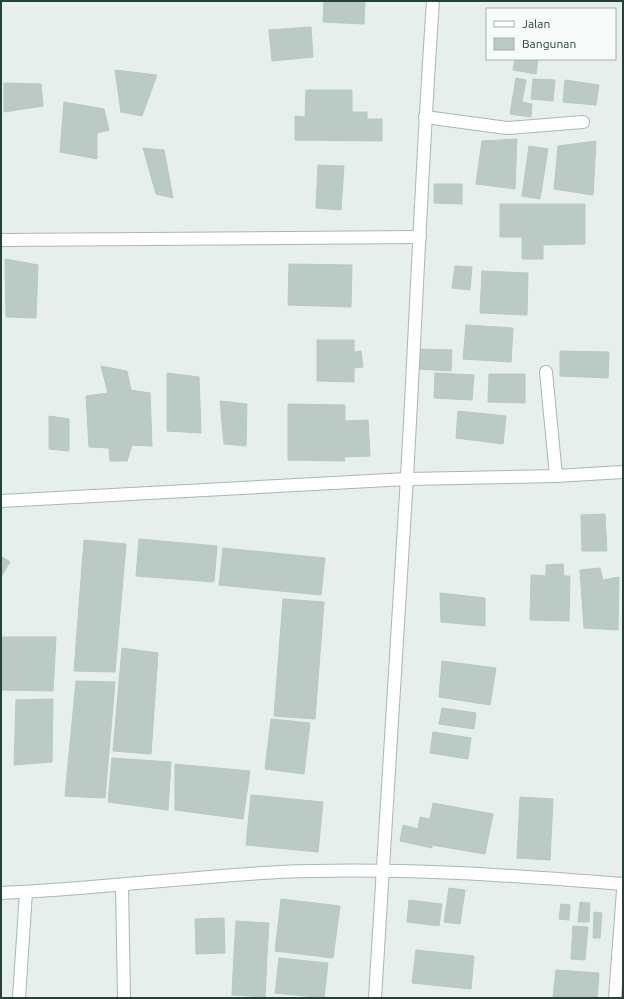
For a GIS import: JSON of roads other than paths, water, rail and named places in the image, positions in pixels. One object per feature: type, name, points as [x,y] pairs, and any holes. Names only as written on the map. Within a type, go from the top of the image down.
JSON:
[{"type":"street","points":[[375,998],[407,479],[425,117],[433,1]]},
{"type":"street","points":[[425,117],[507,128],[583,122]]},
{"type":"street","points":[[1,240],[420,237]]},
{"type":"street","points":[[546,372],[556,476]]},
{"type":"street","points":[[1,501],[407,479],[556,476],[623,472]]},
{"type":"street","points":[[1,893],[279,872],[382,870],[532,876],[623,884]]},
{"type":"street","points":[[122,885],[124,998]]},
{"type":"street","points":[[615,998],[623,891]]},
{"type":"street","points":[[19,998],[26,892]]}]
